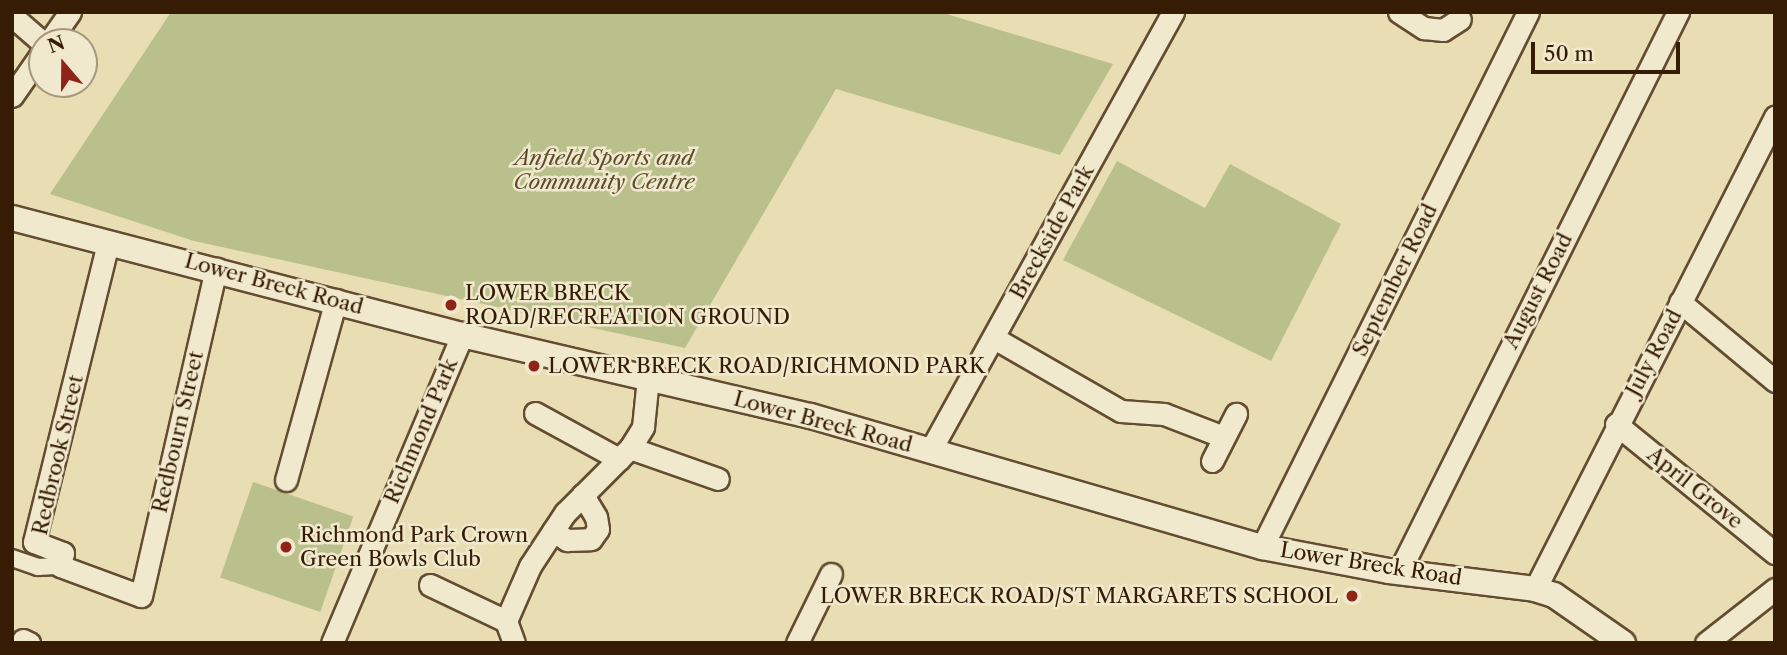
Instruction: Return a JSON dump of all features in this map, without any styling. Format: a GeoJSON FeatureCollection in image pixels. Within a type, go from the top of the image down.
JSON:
{"type":"FeatureCollection","features":[{"type":"Feature","properties":{"kind":"street"},"geometry":{"type":"LineString","coordinates":[[59,28],[70,12]]}},
{"type":"Feature","properties":{"kind":"street","name":"Breckside Park"},"geometry":{"type":"LineString","coordinates":[[930,451],[1173,12]]}},
{"type":"Feature","properties":{"kind":"street"},"geometry":{"type":"LineString","coordinates":[[1399,12],[1424,28],[1443,30],[1460,19]]}},
{"type":"Feature","properties":{"kind":"street","name":"September Road"},"geometry":{"type":"LineString","coordinates":[[1262,547],[1528,12]]}},
{"type":"Feature","properties":{"kind":"street","name":"August Road"},"geometry":{"type":"LineString","coordinates":[[1399,572],[1678,12]]}},
{"type":"Feature","properties":{"kind":"street"},"geometry":{"type":"LineString","coordinates":[[12,16],[28,30]]}},
{"type":"Feature","properties":{"kind":"street"},"geometry":{"type":"LineString","coordinates":[[12,96],[28,73]]}},
{"type":"Feature","properties":{"kind":"street","name":"July Road"},"geometry":{"type":"LineString","coordinates":[[1535,589],[1616,424],[1775,117]]}},
{"type":"Feature","properties":{"kind":"street","name":"Lower Breck Road"},"geometry":{"type":"LineString","coordinates":[[12,218],[216,268],[462,335],[648,378],[930,451],[1262,547],[1399,572],[1535,589],[1554,595],[1623,643]]}},
{"type":"Feature","properties":{"kind":"street","name":"Redbrook Street"},"geometry":{"type":"LineString","coordinates":[[108,243],[34,542],[63,554],[60,566],[141,596]]}},
{"type":"Feature","properties":{"kind":"street","name":"Redbourn Street"},"geometry":{"type":"LineString","coordinates":[[141,596],[216,268]]}},
{"type":"Feature","properties":{"kind":"street"},"geometry":{"type":"LineString","coordinates":[[286,480],[336,300]]}},
{"type":"Feature","properties":{"kind":"street"},"geometry":{"type":"LineString","coordinates":[[1680,302],[1775,381]]}},
{"type":"Feature","properties":{"kind":"street","name":"Richmond Park"},"geometry":{"type":"LineString","coordinates":[[332,643],[462,335]]}},
{"type":"Feature","properties":{"kind":"street"},"geometry":{"type":"LineString","coordinates":[[994,338],[1121,411],[1164,414],[1224,437]]}},
{"type":"Feature","properties":{"kind":"street"},"geometry":{"type":"LineString","coordinates":[[514,643],[506,621],[530,566],[553,531],[583,495],[624,454],[643,427],[648,378]]}},
{"type":"Feature","properties":{"kind":"street"},"geometry":{"type":"LineString","coordinates":[[535,413],[624,454],[718,479]]}},
{"type":"Feature","properties":{"kind":"street"},"geometry":{"type":"LineString","coordinates":[[1212,461],[1236,414]]}},
{"type":"Feature","properties":{"kind":"street","name":"April Grove"},"geometry":{"type":"LineString","coordinates":[[1616,424],[1775,553]]}},
{"type":"Feature","properties":{"kind":"street"},"geometry":{"type":"LineString","coordinates":[[553,531],[567,540],[591,539],[598,529],[596,517],[583,495]]}},
{"type":"Feature","properties":{"kind":"street"},"geometry":{"type":"LineString","coordinates":[[12,558],[38,567],[60,566]]}},
{"type":"Feature","properties":{"kind":"street"},"geometry":{"type":"LineString","coordinates":[[797,643],[831,574]]}},
{"type":"Feature","properties":{"kind":"street"},"geometry":{"type":"LineString","coordinates":[[430,586],[506,621]]}},
{"type":"Feature","properties":{"kind":"street"},"geometry":{"type":"LineString","coordinates":[[1706,643],[1775,589]]}},
{"type":"Feature","properties":{"kind":"green space","name":"Anfield Sports and Community Centre"},"geometry":{"type":"Polygon","coordinates":[[[171,12],[940,12],[1113,64],[1060,155],[836,89],[685,348],[194,241],[50,194],[171,12]]]}},
{"type":"Feature","properties":{"kind":"green space"},"geometry":{"type":"Polygon","coordinates":[[[1117,161],[1205,208],[1230,164],[1341,224],[1271,361],[1063,260],[1117,161]]]}},
{"type":"Feature","properties":{"kind":"green space","name":"Richmond Park Crown Green Bowls Club"},"geometry":{"type":"Polygon","coordinates":[[[253,482],[353,517],[320,612],[220,577],[253,482]]]}},
{"type":"Feature","properties":{"kind":"place","name":"LOWER BRECK ROAD/RECREATION GROUND"},"geometry":{"type":"Point","coordinates":[451,305]}},
{"type":"Feature","properties":{"kind":"place","name":"LOWER BRECK ROAD/RICHMOND PARK"},"geometry":{"type":"Point","coordinates":[534,366]}},
{"type":"Feature","properties":{"kind":"place","name":"Richmond Park Crown Green Bowls Club"},"geometry":{"type":"Point","coordinates":[286,547]}},
{"type":"Feature","properties":{"kind":"place","name":"LOWER BRECK ROAD/ST MARGARETS SCHOOL"},"geometry":{"type":"Point","coordinates":[1352,596]}}]}
